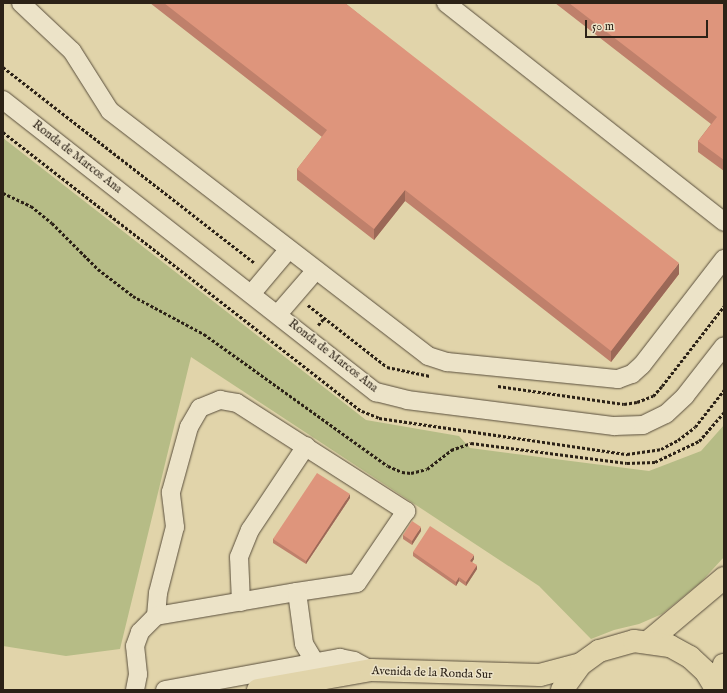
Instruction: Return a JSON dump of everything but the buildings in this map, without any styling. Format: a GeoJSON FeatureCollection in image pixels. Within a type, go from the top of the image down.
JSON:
{"type":"FeatureCollection","features":[{"type":"Feature","properties":{"kind":"main road"},"geometry":{"type":"LineString","coordinates":[[649,641],[724,578]]}},
{"type":"Feature","properties":{"kind":"main road"},"geometry":{"type":"LineString","coordinates":[[562,690],[581,664],[599,651],[620,643],[649,641],[670,646],[690,657],[706,672],[718,690]]}},
{"type":"Feature","properties":{"kind":"main road","name":"Avenida de la Ronda Sur"},"geometry":{"type":"LineString","coordinates":[[258,690],[371,670],[540,675],[581,664]]}},
{"type":"Feature","properties":{"kind":"main road"},"geometry":{"type":"LineString","coordinates":[[718,690],[724,665]]}},
{"type":"Feature","properties":{"kind":"street"},"geometry":{"type":"LineString","coordinates":[[21,3],[72,51],[110,111],[428,356],[447,362],[618,379],[632,374],[642,365],[724,259]]}},
{"type":"Feature","properties":{"kind":"street"},"geometry":{"type":"LineString","coordinates":[[446,3],[724,222]]}},
{"type":"Feature","properties":{"kind":"street","name":"Ronda de Marcos Ana"},"geometry":{"type":"LineString","coordinates":[[3,100],[376,392],[407,400],[614,426],[643,425],[666,414],[685,396],[724,346]]}},
{"type":"Feature","properties":{"kind":"street"},"geometry":{"type":"LineString","coordinates":[[252,294],[289,249]]}},
{"type":"Feature","properties":{"kind":"street"},"geometry":{"type":"LineString","coordinates":[[278,314],[316,270]]}},
{"type":"Feature","properties":{"kind":"street"},"geometry":{"type":"LineString","coordinates":[[135,690],[138,674],[135,646],[140,632],[156,616],[357,583],[406,511],[237,403],[220,400],[200,408],[189,427],[171,492],[175,527],[158,593],[156,616]]}},
{"type":"Feature","properties":{"kind":"street"},"geometry":{"type":"LineString","coordinates":[[241,602],[239,556],[250,530],[306,446]]}},
{"type":"Feature","properties":{"kind":"street"},"geometry":{"type":"LineString","coordinates":[[297,592],[304,644],[316,662]]}},
{"type":"Feature","properties":{"kind":"street"},"geometry":{"type":"LineString","coordinates":[[165,690],[340,658],[354,661],[371,670]]}},
{"type":"Feature","properties":{"kind":"path"},"geometry":{"type":"LineString","coordinates":[[3,132],[362,411],[379,418],[627,454],[661,449],[678,440],[695,427],[724,390]]}},
{"type":"Feature","properties":{"kind":"green space"},"geometry":{"type":"Polygon","coordinates":[[[3,138],[366,420],[459,436],[470,448],[649,471],[701,451],[724,425],[724,557],[701,582],[662,614],[639,624],[614,630],[591,639],[539,586],[191,357],[120,649],[66,656],[3,646],[3,138]]]}}]}
